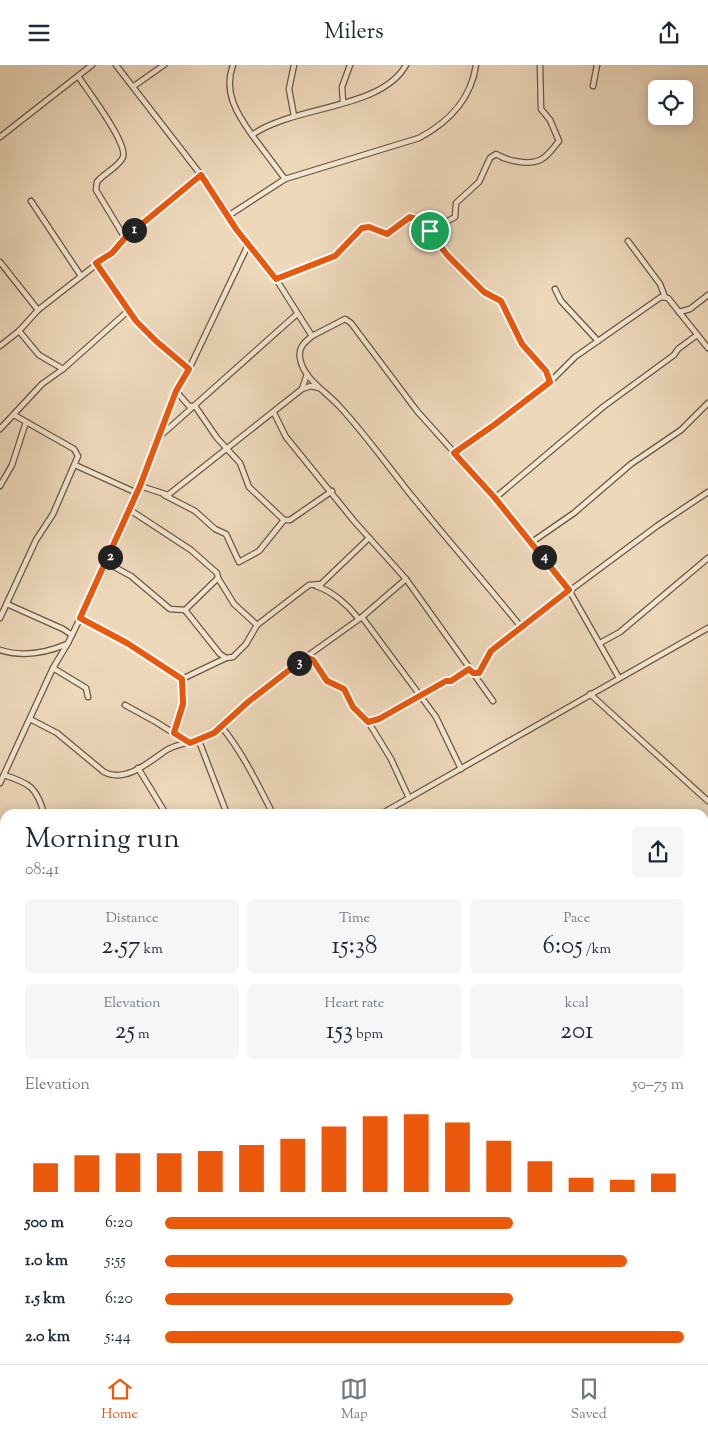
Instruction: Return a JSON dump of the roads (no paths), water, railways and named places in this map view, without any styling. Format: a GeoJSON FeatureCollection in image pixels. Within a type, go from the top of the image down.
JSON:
{"type":"FeatureCollection","features":[{"type":"Feature","properties":{"kind":"street"},"geometry":{"type":"LineString","coordinates":[[0,137],[92,65]]}},
{"type":"Feature","properties":{"kind":"street"},"geometry":{"type":"LineString","coordinates":[[116,65],[134,85],[201,175],[248,245],[276,279],[312,336]]}},
{"type":"Feature","properties":{"kind":"street"},"geometry":{"type":"LineString","coordinates":[[134,85],[164,65]]}},
{"type":"Feature","properties":{"kind":"street"},"geometry":{"type":"LineString","coordinates":[[233,65],[230,71],[231,100],[235,111],[285,179]]}},
{"type":"Feature","properties":{"kind":"street"},"geometry":{"type":"LineString","coordinates":[[294,65],[289,89],[294,116]]}},
{"type":"Feature","properties":{"kind":"street"},"geometry":{"type":"LineString","coordinates":[[343,103],[342,87],[350,65]]}},
{"type":"Feature","properties":{"kind":"street"},"geometry":{"type":"LineString","coordinates":[[252,135],[266,126],[294,116],[374,94],[395,79],[406,65]]}},
{"type":"Feature","properties":{"kind":"street"},"geometry":{"type":"LineString","coordinates":[[228,216],[285,179],[419,138],[435,129],[463,102],[471,85],[476,65]]}},
{"type":"Feature","properties":{"kind":"street"},"geometry":{"type":"LineString","coordinates":[[430,231],[455,217],[456,203],[479,182],[490,158],[496,155],[504,159],[528,162],[540,160],[558,141],[550,121],[541,109],[540,65]]}},
{"type":"Feature","properties":{"kind":"street"},"geometry":{"type":"LineString","coordinates":[[593,86],[597,65]]}},
{"type":"Feature","properties":{"kind":"street"},"geometry":{"type":"LineString","coordinates":[[78,76],[117,136],[122,151],[123,157],[98,182],[96,190],[125,238]]}},
{"type":"Feature","properties":{"kind":"street"},"geometry":{"type":"LineString","coordinates":[[0,345],[19,331],[38,310],[96,263],[112,253],[125,238],[201,175]]}},
{"type":"Feature","properties":{"kind":"street"},"geometry":{"type":"LineString","coordinates":[[31,201],[81,276]]}},
{"type":"Feature","properties":{"kind":"street"},"geometry":{"type":"LineString","coordinates":[[276,279],[335,256],[353,236],[366,227],[387,234],[413,217],[420,220],[448,256],[484,292],[501,301],[522,344],[546,371],[550,382]]}},
{"type":"Feature","properties":{"kind":"street"},"geometry":{"type":"LineString","coordinates":[[628,241],[660,284],[665,297],[708,348]]}},
{"type":"Feature","properties":{"kind":"street"},"geometry":{"type":"LineString","coordinates":[[0,783],[53,668],[68,643],[107,563],[140,486],[176,391],[189,369],[218,304],[248,245]]}},
{"type":"Feature","properties":{"kind":"street"},"geometry":{"type":"LineString","coordinates":[[0,261],[38,310]]}},
{"type":"Feature","properties":{"kind":"street"},"geometry":{"type":"LineString","coordinates":[[96,263],[128,311],[156,341],[189,369]]}},
{"type":"Feature","properties":{"kind":"street"},"geometry":{"type":"LineString","coordinates":[[555,289],[561,301],[598,341]]}},
{"type":"Feature","properties":{"kind":"street"},"geometry":{"type":"LineString","coordinates":[[679,312],[690,309],[708,295]]}},
{"type":"Feature","properties":{"kind":"street"},"geometry":{"type":"LineString","coordinates":[[454,453],[550,382],[575,357],[661,297],[665,297]]}},
{"type":"Feature","properties":{"kind":"street"},"geometry":{"type":"LineString","coordinates":[[0,429],[42,384],[63,369],[128,311]]}},
{"type":"Feature","properties":{"kind":"street"},"geometry":{"type":"LineString","coordinates":[[157,439],[297,314]]}},
{"type":"Feature","properties":{"kind":"street"},"geometry":{"type":"LineString","coordinates":[[521,627],[411,495],[372,444],[339,406],[307,374],[300,358],[300,351],[302,345],[312,336],[338,321],[345,319],[352,323],[417,411],[495,498],[569,590],[619,678]]}},
{"type":"Feature","properties":{"kind":"street"},"geometry":{"type":"LineString","coordinates":[[19,331],[39,355],[63,369]]}},
{"type":"Feature","properties":{"kind":"street"},"geometry":{"type":"LineString","coordinates":[[495,498],[603,407],[674,355],[678,349],[697,335]]}},
{"type":"Feature","properties":{"kind":"street"},"geometry":{"type":"LineString","coordinates":[[302,389],[307,374]]}},
{"type":"Feature","properties":{"kind":"street"},"geometry":{"type":"LineString","coordinates":[[163,495],[173,491],[302,389],[311,386],[320,388]]}},
{"type":"Feature","properties":{"kind":"street"},"geometry":{"type":"LineString","coordinates":[[176,391],[189,405],[195,406],[226,448],[240,463],[249,487],[284,520],[290,520],[332,491]]}},
{"type":"Feature","properties":{"kind":"street"},"geometry":{"type":"LineString","coordinates":[[532,542],[574,513],[630,463],[681,430],[708,403]]}},
{"type":"Feature","properties":{"kind":"street"},"geometry":{"type":"LineString","coordinates":[[274,413],[279,427],[286,437],[332,491],[368,538],[406,579],[493,701]]}},
{"type":"Feature","properties":{"kind":"street"},"geometry":{"type":"LineString","coordinates":[[0,618],[36,540],[53,513],[78,456],[74,449],[14,415]]}},
{"type":"Feature","properties":{"kind":"street"},"geometry":{"type":"LineString","coordinates":[[0,486],[12,465],[26,422]]}},
{"type":"Feature","properties":{"kind":"street"},"geometry":{"type":"LineString","coordinates":[[75,465],[137,493]]}},
{"type":"Feature","properties":{"kind":"street"},"geometry":{"type":"LineString","coordinates":[[140,486],[195,511],[215,529],[226,534],[239,562],[259,551],[284,520]]}},
{"type":"Feature","properties":{"kind":"street"},"geometry":{"type":"LineString","coordinates":[[368,722],[388,715],[446,681],[451,681],[471,671],[479,673],[491,651],[521,627],[657,526],[708,492]]}},
{"type":"Feature","properties":{"kind":"street"},"geometry":{"type":"LineString","coordinates":[[130,510],[191,550],[217,573],[218,578],[234,603],[257,625]]}},
{"type":"Feature","properties":{"kind":"street"},"geometry":{"type":"LineString","coordinates":[[182,679],[226,658],[233,657],[240,651],[257,625],[302,589],[309,585],[321,584],[368,538]]}},
{"type":"Feature","properties":{"kind":"street"},"geometry":{"type":"LineString","coordinates":[[600,643],[620,632],[708,558]]}},
{"type":"Feature","properties":{"kind":"street"},"geometry":{"type":"LineString","coordinates":[[107,563],[131,576],[170,609],[185,610],[220,654],[226,658]]}},
{"type":"Feature","properties":{"kind":"street"},"geometry":{"type":"LineString","coordinates":[[185,610],[218,578]]}},
{"type":"Feature","properties":{"kind":"street"},"geometry":{"type":"LineString","coordinates":[[30,719],[57,733],[112,776],[122,776],[152,762],[167,750],[199,741],[214,733],[248,702],[360,617],[406,579]]}},
{"type":"Feature","properties":{"kind":"street"},"geometry":{"type":"LineString","coordinates":[[316,585],[325,589],[360,617],[420,695],[444,732],[461,769]]}},
{"type":"Feature","properties":{"kind":"street"},"geometry":{"type":"LineString","coordinates":[[7,604],[63,629],[72,635]]}},
{"type":"Feature","properties":{"kind":"street"},"geometry":{"type":"LineString","coordinates":[[80,618],[127,643],[182,679]]}},
{"type":"Feature","properties":{"kind":"street"},"geometry":{"type":"LineString","coordinates":[[390,809],[708,627]]}},
{"type":"Feature","properties":{"kind":"street"},"geometry":{"type":"LineString","coordinates":[[0,651],[14,654],[48,651],[68,643]]}},
{"type":"Feature","properties":{"kind":"street"},"geometry":{"type":"LineString","coordinates":[[306,657],[313,660],[327,681],[344,689],[353,707],[368,722],[391,759],[409,798]]}},
{"type":"Feature","properties":{"kind":"street"},"geometry":{"type":"LineString","coordinates":[[53,668],[86,688],[88,697]]}},
{"type":"Feature","properties":{"kind":"street"},"geometry":{"type":"LineString","coordinates":[[174,733],[183,704],[182,679]]}},
{"type":"Feature","properties":{"kind":"street"},"geometry":{"type":"LineString","coordinates":[[590,694],[708,801]]}},
{"type":"Feature","properties":{"kind":"street"},"geometry":{"type":"LineString","coordinates":[[125,705],[190,743]]}},
{"type":"Feature","properties":{"kind":"street"},"geometry":{"type":"LineString","coordinates":[[221,726],[233,739],[248,763],[271,809]]}},
{"type":"Feature","properties":{"kind":"street"},"geometry":{"type":"LineString","coordinates":[[199,741],[225,809]]}},
{"type":"Feature","properties":{"kind":"street"},"geometry":{"type":"LineString","coordinates":[[138,768],[162,809]]}},
{"type":"Feature","properties":{"kind":"street"},"geometry":{"type":"LineString","coordinates":[[4,775],[30,784],[38,795],[42,809]]}}]}
